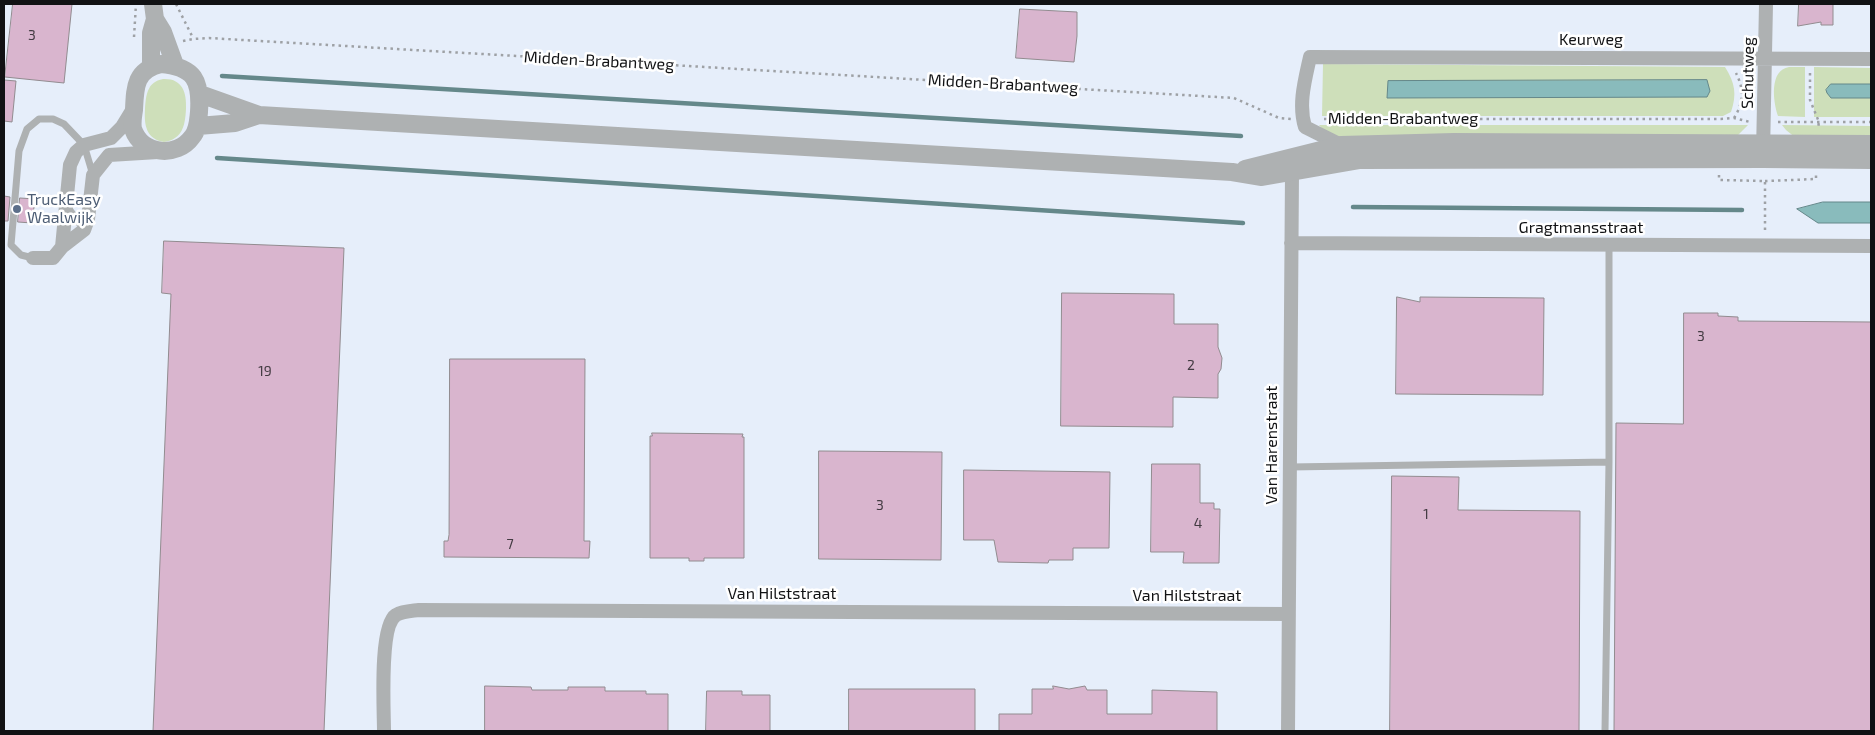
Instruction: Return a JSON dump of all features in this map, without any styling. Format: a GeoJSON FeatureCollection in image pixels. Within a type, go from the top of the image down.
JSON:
{"type":"FeatureCollection","features":[{"type":"Feature","properties":{"kind":"street","name":"Schutweg"},"geometry":{"type":"LineString","coordinates":[[1763,151],[1766,4]]}},
{"type":"Feature","properties":{"kind":"street"},"geometry":{"type":"LineString","coordinates":[[151,67],[151,33],[154,11]]}},
{"type":"Feature","properties":{"kind":"street"},"geometry":{"type":"LineString","coordinates":[[33,258],[52,258],[62,247],[84,230],[88,219],[93,175],[109,155],[158,152],[180,147],[192,138],[198,126],[200,94],[196,81],[186,71],[175,65],[151,46]]}},
{"type":"Feature","properties":{"kind":"street","name":"Keurweg"},"geometry":{"type":"LineString","coordinates":[[1303,119],[1303,89],[1310,57],[1871,59]]}},
{"type":"Feature","properties":{"kind":"street"},"geometry":{"type":"LineString","coordinates":[[158,152],[143,144],[133,129],[135,85],[142,73],[151,67],[162,64],[175,65]]}},
{"type":"Feature","properties":{"kind":"street","name":"Midden-Brabantweg"},"geometry":{"type":"LineString","coordinates":[[200,94],[258,115],[1232,172],[1360,160],[1763,151],[1871,144]]}},
{"type":"Feature","properties":{"kind":"street"},"geometry":{"type":"LineString","coordinates":[[62,247],[70,166],[76,152],[84,145],[111,138],[122,127],[134,108]]}},
{"type":"Feature","properties":{"kind":"street","name":"Midden-Brabantweg"},"geometry":{"type":"LineString","coordinates":[[198,126],[236,123],[258,115]]}},
{"type":"Feature","properties":{"kind":"street"},"geometry":{"type":"LineString","coordinates":[[1303,119],[1305,127],[1341,145]]}},
{"type":"Feature","properties":{"kind":"street","name":"Midden-Brabantweg"},"geometry":{"type":"LineString","coordinates":[[1291,166],[1341,145],[1454,142],[1717,151]]}},
{"type":"Feature","properties":{"kind":"street","name":"Midden-Brabantweg"},"geometry":{"type":"LineString","coordinates":[[1763,151],[1871,160]]}},
{"type":"Feature","properties":{"kind":"street","name":"Van Harenstraat"},"geometry":{"type":"LineString","coordinates":[[1288,731],[1291,166]]}},
{"type":"Feature","properties":{"kind":"street","name":"Gragtmansstraat"},"geometry":{"type":"LineString","coordinates":[[1291,243],[1871,246]]}},
{"type":"Feature","properties":{"kind":"street","name":"Van Hilststraat"},"geometry":{"type":"LineString","coordinates":[[384,731],[385,642],[389,624],[396,615],[406,611],[1288,614]]}},
{"type":"Feature","properties":{"kind":"lane"},"geometry":{"type":"LineString","coordinates":[[33,258],[21,255],[11,245],[19,151],[27,129],[39,119],[53,119],[64,124],[84,145],[93,175]]}},
{"type":"Feature","properties":{"kind":"lane"},"geometry":{"type":"LineString","coordinates":[[66,206],[84,230]]}},
{"type":"Feature","properties":{"kind":"lane"},"geometry":{"type":"LineString","coordinates":[[1605,731],[1609,462],[1609,246]]}},
{"type":"Feature","properties":{"kind":"lane"},"geometry":{"type":"LineString","coordinates":[[1289,468],[1609,462]]}},
{"type":"Feature","properties":{"kind":"path"},"geometry":{"type":"LineString","coordinates":[[136,4],[133,31],[151,46]]}},
{"type":"Feature","properties":{"kind":"path"},"geometry":{"type":"LineString","coordinates":[[176,4],[193,38]]}},
{"type":"Feature","properties":{"kind":"path","name":"Midden-Brabantweg"},"geometry":{"type":"LineString","coordinates":[[151,46],[193,38],[209,38],[1234,98],[1279,118],[1721,120],[1734,118],[1745,122],[1871,122]]}},
{"type":"Feature","properties":{"kind":"path"},"geometry":{"type":"LineString","coordinates":[[1729,58],[1743,92],[1740,109],[1734,118]]}},
{"type":"Feature","properties":{"kind":"path"},"geometry":{"type":"LineString","coordinates":[[1810,59],[1810,100],[1819,122]]}},
{"type":"Feature","properties":{"kind":"path"},"geometry":{"type":"LineString","coordinates":[[1721,120],[1717,151],[1719,180],[1765,181],[1764,246]]}},
{"type":"Feature","properties":{"kind":"shaded area"},"geometry":{"type":"Polygon","coordinates":[[[4,4],[1871,4],[1871,731],[4,731],[4,4]]]}},
{"type":"Feature","properties":{"kind":"green space"},"geometry":{"type":"Polygon","coordinates":[[[1323,64],[1725,67],[1733,84],[1734,100],[1731,112],[1723,116],[1322,116],[1323,64]]]}},
{"type":"Feature","properties":{"kind":"green space"},"geometry":{"type":"Polygon","coordinates":[[[1805,67],[1805,117],[1778,116],[1774,95],[1775,80],[1783,69],[1805,67]]]}},
{"type":"Feature","properties":{"kind":"green space"},"geometry":{"type":"Polygon","coordinates":[[[1814,67],[1871,68],[1871,84],[1831,84],[1831,98],[1871,98],[1871,117],[1814,117],[1814,67]]]}},
{"type":"Feature","properties":{"kind":"green space"},"geometry":{"type":"Polygon","coordinates":[[[163,79],[169,79],[179,84],[186,97],[184,126],[175,138],[164,142],[153,138],[147,130],[145,115],[148,90],[154,83],[163,79]]]}},
{"type":"Feature","properties":{"kind":"green space"},"geometry":{"type":"Polygon","coordinates":[[[1319,125],[1748,125],[1738,135],[1329,137],[1319,125]]]}},
{"type":"Feature","properties":{"kind":"green space"},"geometry":{"type":"Polygon","coordinates":[[[1782,125],[1871,126],[1871,140],[1796,138],[1782,125]]]}},
{"type":"Feature","properties":{"kind":"water"},"geometry":{"type":"Polygon","coordinates":[[[1707,80],[1710,91],[1707,97],[1387,98],[1388,81],[1707,80]]]}},
{"type":"Feature","properties":{"kind":"water"},"geometry":{"type":"Polygon","coordinates":[[[1831,84],[1871,84],[1871,98],[1831,98],[1826,90],[1831,84]]]}},
{"type":"Feature","properties":{"kind":"water"},"geometry":{"type":"Polygon","coordinates":[[[1823,202],[1871,202],[1871,223],[1818,223],[1797,209],[1823,202]]]}},
{"type":"Feature","properties":{"kind":"building"},"geometry":{"type":"Polygon","coordinates":[[[13,4],[72,4],[64,83],[5,77],[13,4]]]}},
{"type":"Feature","properties":{"kind":"building"},"geometry":{"type":"Polygon","coordinates":[[[1799,4],[1833,4],[1833,25],[1821,25],[1821,22],[1798,26],[1799,4]]]}},
{"type":"Feature","properties":{"kind":"building"},"geometry":{"type":"Polygon","coordinates":[[[1020,9],[1077,12],[1074,62],[1016,58],[1020,9]]]}},
{"type":"Feature","properties":{"kind":"building"},"geometry":{"type":"Polygon","coordinates":[[[4,80],[16,81],[12,122],[4,121],[4,80]]]}},
{"type":"Feature","properties":{"kind":"building"},"geometry":{"type":"Polygon","coordinates":[[[4,196],[10,197],[8,221],[4,221],[4,196]]]}},
{"type":"Feature","properties":{"kind":"building"},"geometry":{"type":"Polygon","coordinates":[[[20,198],[35,199],[32,223],[18,222],[20,198]]]}},
{"type":"Feature","properties":{"kind":"building"},"geometry":{"type":"Polygon","coordinates":[[[164,241],[344,248],[324,731],[153,731],[171,294],[162,293],[164,241]]]}},
{"type":"Feature","properties":{"kind":"building"},"geometry":{"type":"Polygon","coordinates":[[[1062,293],[1174,294],[1174,324],[1218,324],[1218,347],[1222,358],[1221,369],[1218,374],[1218,398],[1173,397],[1173,427],[1061,426],[1062,293]]]}},
{"type":"Feature","properties":{"kind":"building"},"geometry":{"type":"Polygon","coordinates":[[[1397,297],[1420,302],[1420,297],[1544,298],[1543,395],[1396,394],[1397,297]]]}},
{"type":"Feature","properties":{"kind":"building"},"geometry":{"type":"Polygon","coordinates":[[[1684,313],[1718,313],[1718,316],[1738,317],[1738,321],[1871,322],[1871,731],[1614,731],[1616,423],[1683,424],[1684,313]]]}},
{"type":"Feature","properties":{"kind":"building"},"geometry":{"type":"Polygon","coordinates":[[[450,359],[585,359],[584,541],[590,541],[589,558],[444,557],[444,541],[448,541],[449,535],[450,359]]]}},
{"type":"Feature","properties":{"kind":"building"},"geometry":{"type":"Polygon","coordinates":[[[652,433],[743,434],[744,558],[704,558],[704,561],[689,561],[689,558],[650,558],[650,436],[652,436],[652,433]]]}},
{"type":"Feature","properties":{"kind":"building"},"geometry":{"type":"Polygon","coordinates":[[[819,451],[942,452],[941,560],[819,559],[819,451]]]}},
{"type":"Feature","properties":{"kind":"building"},"geometry":{"type":"Polygon","coordinates":[[[1152,464],[1200,464],[1200,503],[1214,503],[1214,509],[1220,509],[1219,563],[1183,563],[1184,552],[1151,552],[1152,464]]]}},
{"type":"Feature","properties":{"kind":"building"},"geometry":{"type":"Polygon","coordinates":[[[964,470],[1110,472],[1109,548],[1073,548],[1073,560],[1049,560],[1048,563],[998,562],[994,540],[964,540],[964,470]]]}},
{"type":"Feature","properties":{"kind":"building"},"geometry":{"type":"Polygon","coordinates":[[[1392,476],[1459,477],[1458,510],[1580,511],[1579,731],[1390,731],[1392,476]]]}},
{"type":"Feature","properties":{"kind":"building"},"geometry":{"type":"Polygon","coordinates":[[[485,686],[531,687],[532,690],[568,690],[568,687],[605,687],[605,691],[646,691],[646,694],[668,694],[668,731],[485,731],[485,686]]]}},
{"type":"Feature","properties":{"kind":"building"},"geometry":{"type":"Polygon","coordinates":[[[1053,686],[1069,689],[1085,686],[1087,690],[1107,690],[1107,714],[1152,714],[1152,690],[1217,692],[1217,731],[999,731],[999,714],[1032,714],[1032,689],[1053,689],[1053,686]]]}},
{"type":"Feature","properties":{"kind":"building"},"geometry":{"type":"Polygon","coordinates":[[[849,689],[975,689],[975,731],[849,731],[849,689]]]}},
{"type":"Feature","properties":{"kind":"building"},"geometry":{"type":"Polygon","coordinates":[[[707,691],[742,691],[742,695],[770,695],[770,731],[706,731],[707,691]]]}},
{"type":"Feature","properties":{"kind":"waterway"},"geometry":{"type":"LineString","coordinates":[[222,76],[1241,136]]}},
{"type":"Feature","properties":{"kind":"waterway"},"geometry":{"type":"LineString","coordinates":[[217,158],[1243,223]]}},
{"type":"Feature","properties":{"kind":"waterway"},"geometry":{"type":"LineString","coordinates":[[1353,207],[1742,210]]}},
{"type":"Feature","properties":{"kind":"place","name":"TruckEasy Waalwijk"},"geometry":{"type":"Point","coordinates":[17,209]}}]}
